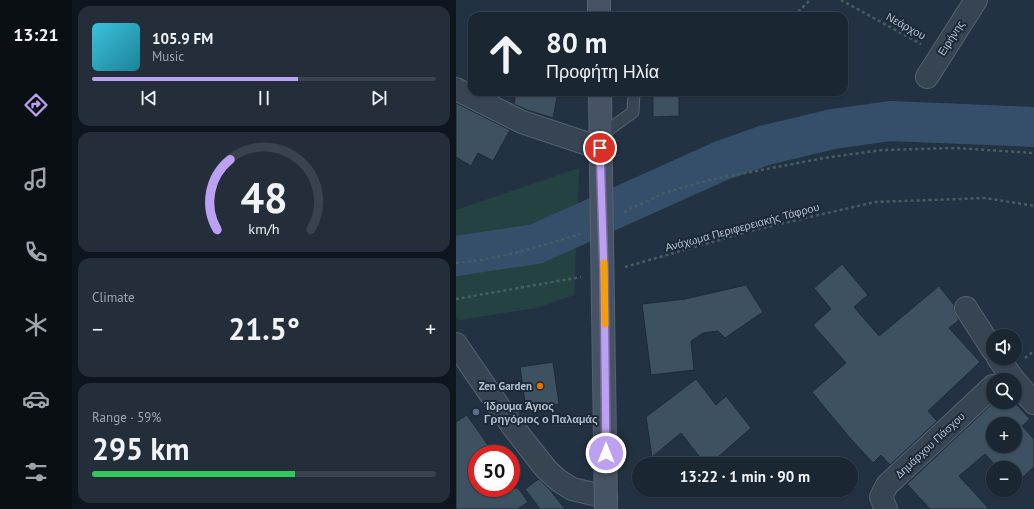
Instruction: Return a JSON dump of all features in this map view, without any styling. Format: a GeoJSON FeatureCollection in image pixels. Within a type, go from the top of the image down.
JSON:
{"type":"FeatureCollection","features":[{"type":"Feature","properties":{"kind":"main road"},"geometry":{"type":"LineString","coordinates":[[599,0],[599,12]]}},
{"type":"Feature","properties":{"kind":"main road"},"geometry":{"type":"LineString","coordinates":[[600,96],[604,273],[606,503]]}},
{"type":"Feature","properties":{"kind":"street","name":"Ειρήνης"},"geometry":{"type":"LineString","coordinates":[[927,77],[976,0]]}},
{"type":"Feature","properties":{"kind":"street"},"geometry":{"type":"LineString","coordinates":[[456,89],[468,95]]}},
{"type":"Feature","properties":{"kind":"street"},"geometry":{"type":"LineString","coordinates":[[470,96],[522,122],[600,142]]}},
{"type":"Feature","properties":{"kind":"street"},"geometry":{"type":"LineString","coordinates":[[966,308],[986,339]]}},
{"type":"Feature","properties":{"kind":"street"},"geometry":{"type":"LineString","coordinates":[[456,344],[513,427],[546,469],[558,480],[572,489],[606,503]]}},
{"type":"Feature","properties":{"kind":"street"},"geometry":{"type":"LineString","coordinates":[[1022,392],[1034,403]]}},
{"type":"Feature","properties":{"kind":"street","name":"Δημάρχου Πάσχου"},"geometry":{"type":"LineString","coordinates":[[886,509],[881,496],[887,485],[986,394]]}},
{"type":"Feature","properties":{"kind":"lane"},"geometry":{"type":"LineString","coordinates":[[600,142],[633,112],[634,96]]}},
{"type":"Feature","properties":{"kind":"path"},"geometry":{"type":"LineString","coordinates":[[798,12],[810,0]]}},
{"type":"Feature","properties":{"kind":"path","name":"Νεάρχου"},"geometry":{"type":"LineString","coordinates":[[841,0],[941,54]]}},
{"type":"Feature","properties":{"kind":"path"},"geometry":{"type":"LineString","coordinates":[[617,216],[664,193],[709,180],[824,158],[889,150],[956,148],[1034,153]]}},
{"type":"Feature","properties":{"kind":"path","name":"Ανάχωμα Περιφερειακής Τάφρου"},"geometry":{"type":"LineString","coordinates":[[456,299],[530,284],[604,273],[754,230],[875,202],[986,198],[1034,206]]}},
{"type":"Feature","properties":{"kind":"path"},"geometry":{"type":"LineString","coordinates":[[456,263],[479,261],[521,251],[584,232]]}},
{"type":"Feature","properties":{"kind":"green space"},"geometry":{"type":"Polygon","coordinates":[[[579,168],[574,295],[536,308],[459,320],[456,317],[456,210],[579,168]]]}},
{"type":"Feature","properties":{"kind":"building"},"geometry":{"type":"Polygon","coordinates":[[[515,96],[557,96],[553,118],[527,110],[514,104],[515,96]]]}},
{"type":"Feature","properties":{"kind":"building"},"geometry":{"type":"Polygon","coordinates":[[[653,96],[679,96],[679,116],[653,117],[653,96]]]}},
{"type":"Feature","properties":{"kind":"building"},"geometry":{"type":"Polygon","coordinates":[[[456,103],[510,130],[493,161],[478,153],[471,166],[456,157],[456,103]]]}},
{"type":"Feature","properties":{"kind":"building"},"geometry":{"type":"Polygon","coordinates":[[[842,264],[868,295],[854,307],[879,336],[939,286],[954,305],[954,309],[959,320],[949,328],[980,362],[928,411],[937,421],[890,465],[881,455],[873,463],[812,392],[846,363],[813,325],[831,309],[814,288],[842,264]]]}},
{"type":"Feature","properties":{"kind":"building"},"geometry":{"type":"Polygon","coordinates":[[[746,285],[763,312],[725,338],[718,331],[703,333],[691,341],[694,370],[651,375],[642,304],[685,299],[746,285]]]}},
{"type":"Feature","properties":{"kind":"building","name":"Zen Garden"},"geometry":{"type":"Polygon","coordinates":[[[553,362],[559,404],[526,409],[520,367],[553,362]]]}},
{"type":"Feature","properties":{"kind":"building"},"geometry":{"type":"Polygon","coordinates":[[[696,379],[716,405],[726,396],[751,428],[718,457],[700,457],[681,433],[652,457],[646,417],[696,379]]]}},
{"type":"Feature","properties":{"kind":"building"},"geometry":{"type":"Polygon","coordinates":[[[987,409],[1021,409],[1030,419],[1022,426],[1034,439],[1034,467],[1022,478],[1022,461],[992,461],[985,454],[959,476],[989,509],[930,509],[907,484],[987,409]]]}},
{"type":"Feature","properties":{"kind":"building"},"geometry":{"type":"Polygon","coordinates":[[[467,415],[488,445],[468,445],[468,497],[520,497],[520,491],[528,502],[518,509],[456,509],[456,422],[467,415]]]}},
{"type":"Feature","properties":{"kind":"building"},"geometry":{"type":"Polygon","coordinates":[[[539,479],[565,509],[540,509],[525,489],[539,479]]]}},
{"type":"Feature","properties":{"kind":"waterway"},"geometry":{"type":"LineString","coordinates":[[456,256],[536,244],[723,160],[766,145],[833,129],[891,121],[1034,127]]}},
{"type":"Feature","properties":{"kind":"slow traffic"},"geometry":{"type":"LineString","coordinates":[[604,263],[605,324]]}},
{"type":"Feature","properties":{"kind":"place","name":"Zen Garden"},"geometry":{"type":"Point","coordinates":[540,386]}},
{"type":"Feature","properties":{"kind":"place","name":"Ίδρυμα Άγιος Γρηγόριος ο Παλαμάς"},"geometry":{"type":"Point","coordinates":[476,412]}},
{"type":"Feature","properties":{"kind":"route"},"geometry":{"type":"LineString","coordinates":[[600,148],[604,273],[606,453]]}}]}
